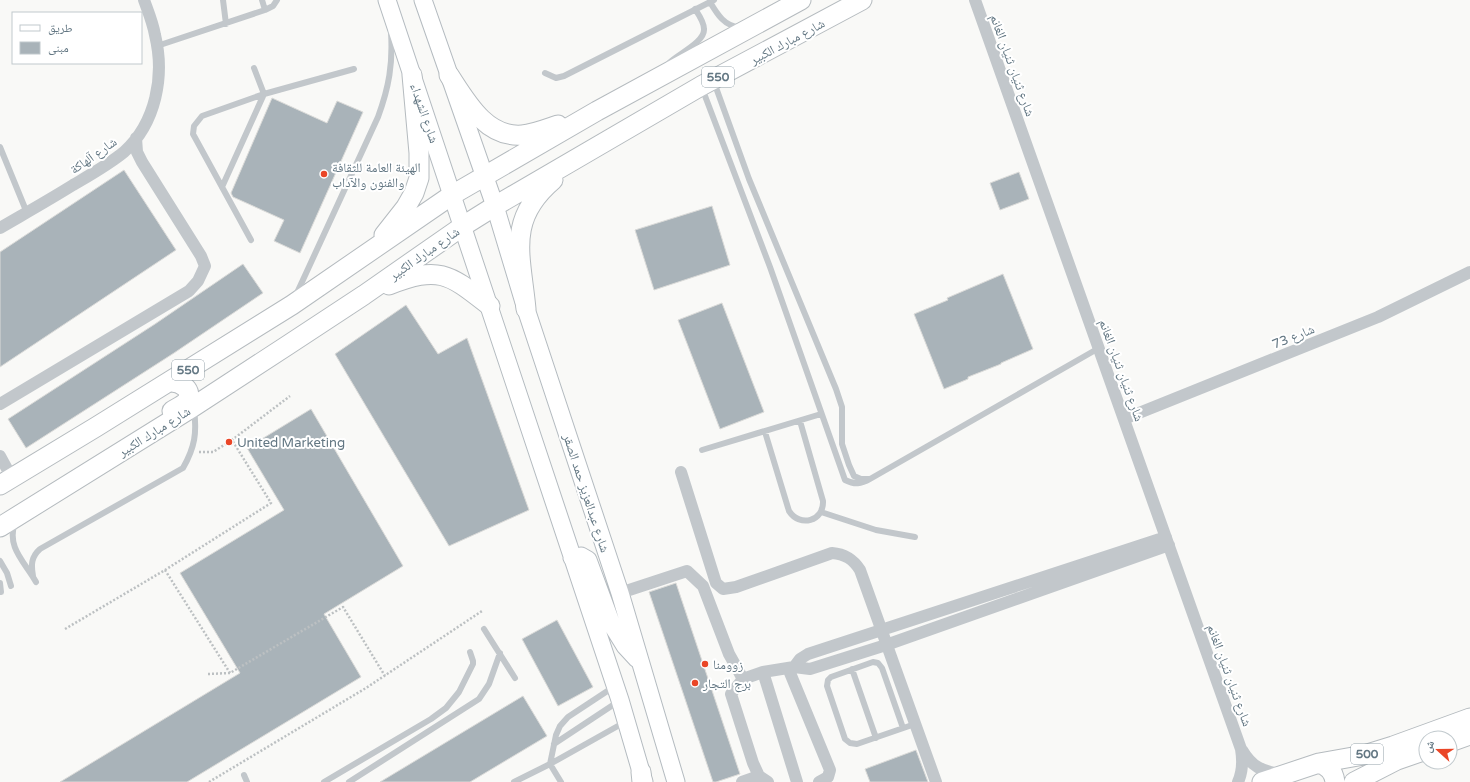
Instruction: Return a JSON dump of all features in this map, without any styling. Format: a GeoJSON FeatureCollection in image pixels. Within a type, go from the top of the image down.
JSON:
{"type":"FeatureCollection","features":[{"type":"Feature","properties":{"kind":"main road"},"geometry":{"type":"LineString","coordinates":[[423,0],[495,206]]}},
{"type":"Feature","properties":{"kind":"main road","name":"550"},"geometry":{"type":"LineString","coordinates":[[6,482],[292,305],[452,196],[597,111],[801,0]]}},
{"type":"Feature","properties":{"kind":"main road","name":"شارع مبارك الكبير"},"geometry":{"type":"LineString","coordinates":[[0,527],[193,407],[364,295],[463,226],[495,206],[707,83],[862,0]]}},
{"type":"Feature","properties":{"kind":"main road","name":"شارع الشهداء"},"geometry":{"type":"LineString","coordinates":[[388,4],[463,226]]}},
{"type":"Feature","properties":{"kind":"main road"},"geometry":{"type":"LineString","coordinates":[[373,251],[406,207],[417,185],[419,154],[412,75]]}},
{"type":"Feature","properties":{"kind":"main road"},"geometry":{"type":"LineString","coordinates":[[449,75],[463,96],[486,123],[494,130],[507,135],[521,136],[530,134],[597,111]]}},
{"type":"Feature","properties":{"kind":"main road"},"geometry":{"type":"LineString","coordinates":[[526,309],[520,247],[522,221],[527,210],[538,195],[577,159]]}},
{"type":"Feature","properties":{"kind":"main road","name":"شارع عبدالعزيز حمد الصقر"},"geometry":{"type":"LineString","coordinates":[[495,206],[526,309],[620,593],[676,782]]}},
{"type":"Feature","properties":{"kind":"main road"},"geometry":{"type":"LineString","coordinates":[[463,226],[618,693],[642,778]]}},
{"type":"Feature","properties":{"kind":"main road"},"geometry":{"type":"LineString","coordinates":[[364,295],[410,277],[423,274],[438,275],[446,276],[461,284],[490,306]]}},
{"type":"Feature","properties":{"kind":"main road"},"geometry":{"type":"LineString","coordinates":[[107,460],[126,440],[186,402],[188,393],[185,387],[179,383],[169,382]]}},
{"type":"Feature","properties":{"kind":"main road"},"geometry":{"type":"LineString","coordinates":[[572,558],[581,556],[588,560],[612,625],[625,646],[642,664]]}},
{"type":"Feature","properties":{"kind":"main road","name":"500"},"geometry":{"type":"LineString","coordinates":[[1262,782],[1319,763],[1364,755],[1470,718]]}},
{"type":"Feature","properties":{"kind":"main road"},"geometry":{"type":"LineString","coordinates":[[1458,739],[1470,735]]}},
{"type":"Feature","properties":{"kind":"main road","name":"500"},"geometry":{"type":"LineString","coordinates":[[1354,782],[1397,760],[1418,753]]}},
{"type":"Feature","properties":{"kind":"main road"},"geometry":{"type":"LineString","coordinates":[[1319,763],[1329,768],[1333,773],[1334,782]]}},
{"type":"Feature","properties":{"kind":"street","name":"شارع آلهاكة"},"geometry":{"type":"LineString","coordinates":[[0,228],[103,167],[125,150],[136,138],[147,121],[155,101],[159,80],[157,46],[153,27],[144,0]]}},
{"type":"Feature","properties":{"kind":"street","name":"شارع ثنيان ثنيان الغانم"},"geometry":{"type":"LineString","coordinates":[[975,0],[1242,749]]}},
{"type":"Feature","properties":{"kind":"street"},"geometry":{"type":"LineString","coordinates":[[0,404],[189,291],[198,281],[205,266],[201,256],[142,162],[137,152],[136,138]]}},
{"type":"Feature","properties":{"kind":"street","name":"شارع 73"},"geometry":{"type":"LineString","coordinates":[[1124,419],[1378,317],[1470,272]]}},
{"type":"Feature","properties":{"kind":"street"},"geometry":{"type":"LineString","coordinates":[[0,456],[6,482]]}},
{"type":"Feature","properties":{"kind":"street"},"geometry":{"type":"LineString","coordinates":[[680,472],[716,583],[723,589],[736,587],[832,553],[849,557],[855,563],[860,570],[936,782]]}},
{"type":"Feature","properties":{"kind":"street"},"geometry":{"type":"LineString","coordinates":[[791,668],[800,659],[808,654],[1167,541]]}},
{"type":"Feature","properties":{"kind":"street"},"geometry":{"type":"LineString","coordinates":[[742,782],[763,779],[753,763],[731,694],[743,679],[764,672],[791,668],[810,669],[886,645],[1167,541]]}},
{"type":"Feature","properties":{"kind":"street"},"geometry":{"type":"LineString","coordinates":[[620,593],[687,571],[703,586],[729,654],[743,679]]}},
{"type":"Feature","properties":{"kind":"street"},"geometry":{"type":"LineString","coordinates":[[791,668],[830,770],[828,777],[819,782]]}},
{"type":"Feature","properties":{"kind":"street"},"geometry":{"type":"LineString","coordinates":[[764,672],[797,782]]}},
{"type":"Feature","properties":{"kind":"street"},"geometry":{"type":"LineString","coordinates":[[1242,749],[1248,760],[1257,768],[1268,772],[1283,774]]}},
{"type":"Feature","properties":{"kind":"street"},"geometry":{"type":"LineString","coordinates":[[1238,782],[1242,773],[1242,749]]}},
{"type":"Feature","properties":{"kind":"lane"},"geometry":{"type":"LineString","coordinates":[[224,0],[226,24]]}},
{"type":"Feature","properties":{"kind":"lane"},"geometry":{"type":"LineString","coordinates":[[262,0],[265,10]]}},
{"type":"Feature","properties":{"kind":"lane"},"geometry":{"type":"LineString","coordinates":[[157,46],[265,10],[273,6],[277,0]]}},
{"type":"Feature","properties":{"kind":"lane"},"geometry":{"type":"LineString","coordinates":[[544,73],[556,78],[564,76],[712,1],[718,15],[728,24],[737,27],[756,24]]}},
{"type":"Feature","properties":{"kind":"lane"},"geometry":{"type":"LineString","coordinates":[[292,305],[385,99],[390,76],[392,51],[388,4]]}},
{"type":"Feature","properties":{"kind":"lane"},"geometry":{"type":"LineString","coordinates":[[666,73],[667,66],[670,62],[699,40],[703,35],[703,23],[695,9]]}},
{"type":"Feature","properties":{"kind":"lane"},"geometry":{"type":"LineString","coordinates":[[222,187],[264,94],[254,68]]}},
{"type":"Feature","properties":{"kind":"lane"},"geometry":{"type":"LineString","coordinates":[[251,240],[193,134],[194,126],[202,116],[264,94],[354,69]]}},
{"type":"Feature","properties":{"kind":"lane"},"geometry":{"type":"LineString","coordinates":[[707,83],[845,480],[860,484],[870,479],[1099,348]]}},
{"type":"Feature","properties":{"kind":"lane"},"geometry":{"type":"LineString","coordinates":[[707,83],[836,390],[842,407],[842,444],[849,465],[854,476],[861,479],[870,479]]}},
{"type":"Feature","properties":{"kind":"lane"},"geometry":{"type":"LineString","coordinates":[[0,146],[27,212]]}},
{"type":"Feature","properties":{"kind":"lane"},"geometry":{"type":"LineString","coordinates":[[18,516],[13,528],[12,542],[17,553],[34,579],[32,561],[35,554],[40,549],[183,468],[191,451],[196,427],[193,407]]}},
{"type":"Feature","properties":{"kind":"lane"},"geometry":{"type":"LineString","coordinates":[[702,450],[821,414]]}},
{"type":"Feature","properties":{"kind":"lane"},"geometry":{"type":"LineString","coordinates":[[765,432],[791,514],[796,519],[806,521],[813,519],[821,512],[823,501],[800,421]]}},
{"type":"Feature","properties":{"kind":"lane"},"geometry":{"type":"LineString","coordinates":[[821,512],[870,528],[915,537]]}},
{"type":"Feature","properties":{"kind":"lane"},"geometry":{"type":"LineString","coordinates":[[0,561],[7,573],[11,586]]}},
{"type":"Feature","properties":{"kind":"lane"},"geometry":{"type":"LineString","coordinates":[[0,583],[1,592]]}},
{"type":"Feature","properties":{"kind":"lane"},"geometry":{"type":"LineString","coordinates":[[484,628],[515,678]]}},
{"type":"Feature","properties":{"kind":"lane"},"geometry":{"type":"LineString","coordinates":[[324,782],[431,719],[446,708],[459,692],[469,674],[473,661],[470,652]]}},
{"type":"Feature","properties":{"kind":"lane"},"geometry":{"type":"LineString","coordinates":[[349,782],[479,699],[489,684],[500,653]]}},
{"type":"Feature","properties":{"kind":"lane"},"geometry":{"type":"LineString","coordinates":[[903,728],[880,666],[873,662],[831,677],[828,680],[827,686],[845,739],[850,742],[857,744],[915,724]]}},
{"type":"Feature","properties":{"kind":"lane"},"geometry":{"type":"LineString","coordinates":[[852,669],[876,738]]}},
{"type":"Feature","properties":{"kind":"lane"},"geometry":{"type":"LineString","coordinates":[[561,782],[550,764],[557,730],[568,717],[618,693]]}},
{"type":"Feature","properties":{"kind":"lane"},"geometry":{"type":"LineString","coordinates":[[554,744],[618,693]]}},
{"type":"Feature","properties":{"kind":"lane"},"geometry":{"type":"LineString","coordinates":[[514,782],[550,764],[626,721]]}},
{"type":"Feature","properties":{"kind":"lane"},"geometry":{"type":"LineString","coordinates":[[244,775],[247,782]]}},
{"type":"Feature","properties":{"kind":"path"},"geometry":{"type":"LineString","coordinates":[[191,451],[213,452],[232,440],[290,396]]}},
{"type":"Feature","properties":{"kind":"path"},"geometry":{"type":"LineString","coordinates":[[65,629],[165,570],[271,502],[232,440]]}},
{"type":"Feature","properties":{"kind":"path"},"geometry":{"type":"LineString","coordinates":[[165,570],[230,673]]}},
{"type":"Feature","properties":{"kind":"path"},"geometry":{"type":"LineString","coordinates":[[208,674],[230,673],[343,607],[385,676]]}},
{"type":"Feature","properties":{"kind":"path"},"geometry":{"type":"LineString","coordinates":[[209,782],[366,688],[482,611]]}},
{"type":"Feature","properties":{"kind":"building"},"geometry":{"type":"Polygon","coordinates":[[[272,98],[327,123],[337,101],[363,112],[300,253],[274,241],[284,220],[233,197],[231,193],[272,98]]]}},
{"type":"Feature","properties":{"kind":"building"},"geometry":{"type":"Polygon","coordinates":[[[124,170],[176,250],[0,367],[0,252],[124,170]]]}},
{"type":"Feature","properties":{"kind":"building"},"geometry":{"type":"Polygon","coordinates":[[[1019,172],[1029,199],[1000,210],[990,183],[1019,172]]]}},
{"type":"Feature","properties":{"kind":"building"},"geometry":{"type":"Polygon","coordinates":[[[712,206],[730,265],[654,290],[635,230],[712,206]]]}},
{"type":"Feature","properties":{"kind":"building"},"geometry":{"type":"Polygon","coordinates":[[[243,264],[263,293],[174,353],[26,448],[8,419],[155,324],[243,264]]]}},
{"type":"Feature","properties":{"kind":"building"},"geometry":{"type":"Polygon","coordinates":[[[1003,274],[1033,349],[944,389],[914,314],[1003,274]]]}},
{"type":"Feature","properties":{"kind":"building"},"geometry":{"type":"Polygon","coordinates":[[[722,303],[764,412],[720,429],[678,320],[722,303]]]}},
{"type":"Feature","properties":{"kind":"building"},"geometry":{"type":"Polygon","coordinates":[[[406,305],[438,354],[467,338],[529,510],[449,546],[335,354],[406,305]]]}},
{"type":"Feature","properties":{"kind":"building"},"geometry":{"type":"Polygon","coordinates":[[[311,409],[403,566],[324,614],[361,677],[187,782],[60,782],[240,673],[180,573],[284,510],[247,448],[311,409]]]}},
{"type":"Feature","properties":{"kind":"building","name":"برج التجار"},"geometry":{"type":"Polygon","coordinates":[[[676,583],[740,774],[716,782],[713,782],[649,592],[676,583]]]}},
{"type":"Feature","properties":{"kind":"building"},"geometry":{"type":"Polygon","coordinates":[[[557,620],[593,687],[558,706],[522,639],[557,620]]]}},
{"type":"Feature","properties":{"kind":"building"},"geometry":{"type":"Polygon","coordinates":[[[523,696],[547,736],[470,782],[380,782],[523,696]]]}},
{"type":"Feature","properties":{"kind":"building"},"geometry":{"type":"Polygon","coordinates":[[[916,750],[928,782],[870,782],[865,769],[916,750]]]}},
{"type":"Feature","properties":{"kind":"place","name":"الهيئة العامة للثقافة والفنون والآداب"},"geometry":{"type":"Point","coordinates":[324,174]}},
{"type":"Feature","properties":{"kind":"place","name":"United Marketing"},"geometry":{"type":"Point","coordinates":[229,442]}},
{"type":"Feature","properties":{"kind":"place","name":"زوومنا"},"geometry":{"type":"Point","coordinates":[705,664]}},
{"type":"Feature","properties":{"kind":"place","name":"برج التجار"},"geometry":{"type":"Point","coordinates":[695,683]}}]}
